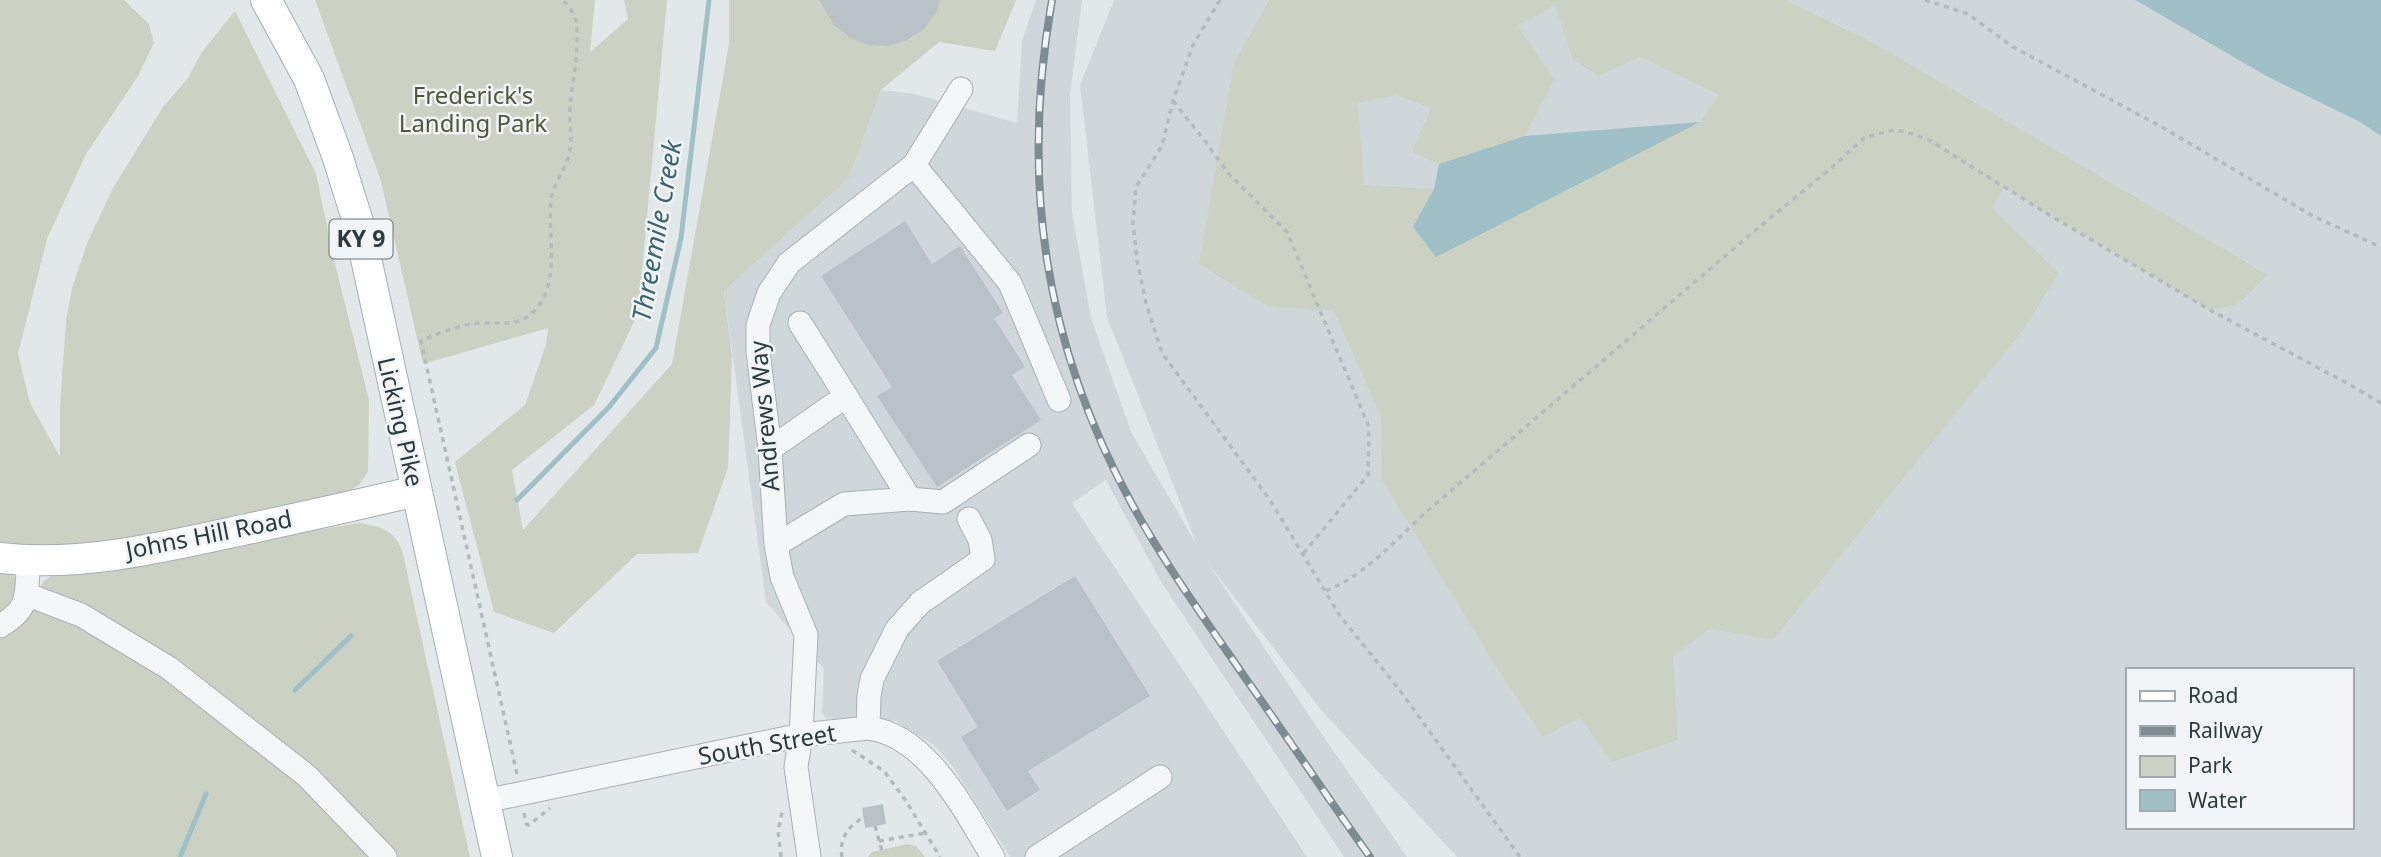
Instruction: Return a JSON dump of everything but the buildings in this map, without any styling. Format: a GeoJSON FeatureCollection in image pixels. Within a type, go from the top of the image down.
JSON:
{"type":"FeatureCollection","features":[{"type":"Feature","properties":{"kind":"main road","name":"Licking Pike"},"geometry":{"type":"LineString","coordinates":[[267,0],[309,79],[358,222],[497,857]]}},
{"type":"Feature","properties":{"kind":"main road","name":"Johns Hill Road"},"geometry":{"type":"LineString","coordinates":[[0,558],[64,560],[100,556],[194,540],[416,491]]}},
{"type":"Feature","properties":{"kind":"street","name":"Andrews Way"},"geometry":{"type":"LineString","coordinates":[[809,857],[796,767],[801,735],[806,635],[782,577],[776,545],[770,449],[758,352],[758,325],[769,293],[789,263],[914,165],[961,89]]}},
{"type":"Feature","properties":{"kind":"street"},"geometry":{"type":"LineString","coordinates":[[914,165],[1010,283],[1059,400]]}},
{"type":"Feature","properties":{"kind":"street"},"geometry":{"type":"LineString","coordinates":[[800,323],[910,499]]}},
{"type":"Feature","properties":{"kind":"street"},"geometry":{"type":"LineString","coordinates":[[770,449],[846,396]]}},
{"type":"Feature","properties":{"kind":"street"},"geometry":{"type":"LineString","coordinates":[[776,545],[844,504],[910,499],[943,502],[1030,444]]}},
{"type":"Feature","properties":{"kind":"street"},"geometry":{"type":"LineString","coordinates":[[868,728],[872,679],[897,629],[920,603],[983,559],[980,540],[969,519]]}},
{"type":"Feature","properties":{"kind":"street"},"geometry":{"type":"LineString","coordinates":[[0,626],[19,611],[28,595],[29,560]]}},
{"type":"Feature","properties":{"kind":"street"},"geometry":{"type":"LineString","coordinates":[[28,595],[81,615],[169,668],[307,776],[366,847],[385,857]]}},
{"type":"Feature","properties":{"kind":"street","name":"South Street"},"geometry":{"type":"LineString","coordinates":[[485,801],[801,735],[868,728],[902,741],[936,768],[993,857]]}},
{"type":"Feature","properties":{"kind":"street"},"geometry":{"type":"LineString","coordinates":[[1037,857],[1160,777]]}},
{"type":"Feature","properties":{"kind":"path"},"geometry":{"type":"LineString","coordinates":[[516,771],[421,341],[456,327],[475,323],[513,323],[529,316],[542,299],[549,280],[551,260],[551,200],[569,153],[571,131],[570,111],[578,26],[569,5],[563,0]]}},
{"type":"Feature","properties":{"kind":"path"},"geometry":{"type":"LineString","coordinates":[[1220,0],[1193,45],[1173,101],[1162,146],[1136,187],[1133,223],[1137,260],[1146,303],[1162,353],[1270,500],[1340,616],[1377,660],[1520,857]]}},
{"type":"Feature","properties":{"kind":"path"},"geometry":{"type":"LineString","coordinates":[[1926,0],[1968,14],[2014,47],[2160,126],[2314,216],[2381,247]]}},
{"type":"Feature","properties":{"kind":"path"},"geometry":{"type":"LineString","coordinates":[[1173,101],[1228,173],[1287,232],[1369,427],[1368,475],[1302,555]]}},
{"type":"Feature","properties":{"kind":"path"},"geometry":{"type":"LineString","coordinates":[[1326,591],[1353,578],[1378,558],[1425,513],[1864,137],[1884,132],[1906,132],[1929,140],[2230,322],[2269,340],[2381,403]]}},
{"type":"Feature","properties":{"kind":"path"},"geometry":{"type":"LineString","coordinates":[[845,745],[884,771],[940,857]]}},
{"type":"Feature","properties":{"kind":"path"},"geometry":{"type":"LineString","coordinates":[[526,824],[529,825],[544,811],[553,807]]}},
{"type":"Feature","properties":{"kind":"path"},"geometry":{"type":"LineString","coordinates":[[781,857],[778,831],[783,807]]}},
{"type":"Feature","properties":{"kind":"path"},"geometry":{"type":"LineString","coordinates":[[842,857],[840,849],[844,835],[853,824],[863,818]]}},
{"type":"Feature","properties":{"kind":"path"},"geometry":{"type":"LineString","coordinates":[[875,826],[882,851]]}},
{"type":"Feature","properties":{"kind":"path"},"geometry":{"type":"LineString","coordinates":[[879,841],[926,833]]}},
{"type":"Feature","properties":{"kind":"shaded area"},"geometry":{"type":"Polygon","coordinates":[[[1036,0],[1082,0],[1070,95],[1072,212],[1091,318],[1132,434],[1197,545],[1107,317],[1080,85],[1114,0],[2135,0],[2268,77],[2360,122],[2381,136],[2381,857],[1457,857],[1322,711],[1208,563],[1407,857],[1344,857],[1161,582],[1106,480],[1072,503],[1307,857],[1010,857],[953,767],[933,744],[895,721],[826,718],[822,713],[824,669],[766,602],[724,291],[849,178],[881,90],[914,94],[1017,123],[1022,41],[1036,0]]]}},
{"type":"Feature","properties":{"kind":"green space"},"geometry":{"type":"Polygon","coordinates":[[[0,0],[124,0],[149,24],[154,43],[138,76],[86,154],[47,239],[18,353],[30,403],[60,457],[60,406],[66,321],[72,288],[88,241],[113,188],[163,107],[188,78],[202,52],[235,11],[316,174],[334,260],[369,400],[368,472],[359,485],[341,496],[136,542],[63,549],[0,546],[0,0]]]}},
{"type":"Feature","properties":{"kind":"green space","name":"Frederick's Landing Park"},"geometry":{"type":"Polygon","coordinates":[[[315,0],[595,0],[590,52],[628,19],[624,0],[667,0],[638,314],[594,405],[512,470],[523,530],[672,364],[729,44],[729,0],[1016,0],[995,51],[939,42],[881,90],[849,178],[724,291],[732,357],[728,468],[698,553],[637,554],[554,633],[494,612],[455,462],[525,405],[546,345],[548,328],[423,364],[381,181],[315,0]]]}},
{"type":"Feature","properties":{"kind":"green space"},"geometry":{"type":"Polygon","coordinates":[[[1269,0],[1786,0],[1877,45],[2268,275],[2237,305],[2210,310],[2004,187],[1992,208],[2059,273],[2024,329],[1773,640],[1709,629],[1673,657],[1678,740],[1612,762],[1580,718],[1543,737],[1495,665],[1382,480],[1381,416],[1334,311],[1267,306],[1199,264],[1234,63],[1269,0]],[[1555,5],[1518,26],[1554,79],[1525,136],[1439,164],[1412,152],[1431,108],[1396,95],[1358,103],[1364,185],[1434,189],[1413,227],[1700,122],[1719,95],[1640,57],[1599,76],[1573,60],[1555,5]]]}},
{"type":"Feature","properties":{"kind":"green space"},"geometry":{"type":"Polygon","coordinates":[[[360,523],[386,530],[395,537],[402,550],[470,857],[0,857],[0,636],[23,620],[45,580],[60,571],[360,523]]]}},
{"type":"Feature","properties":{"kind":"green space"},"geometry":{"type":"Polygon","coordinates":[[[0,571],[12,574],[20,583],[21,600],[0,617],[0,571]]]}},
{"type":"Feature","properties":{"kind":"green space"},"geometry":{"type":"Polygon","coordinates":[[[907,844],[916,846],[925,857],[868,857],[872,852],[907,844]]]}},
{"type":"Feature","properties":{"kind":"water"},"geometry":{"type":"Polygon","coordinates":[[[2135,0],[2381,0],[2381,136],[2360,122],[2268,77],[2135,0]]]}},
{"type":"Feature","properties":{"kind":"water"},"geometry":{"type":"Polygon","coordinates":[[[1700,122],[1436,257],[1413,227],[1434,189],[1439,164],[1525,136],[1700,122]]]}},
{"type":"Feature","properties":{"kind":"waterway","name":"Threemile Creek"},"geometry":{"type":"LineString","coordinates":[[517,500],[609,407],[656,348],[681,238],[709,0]]}},
{"type":"Feature","properties":{"kind":"waterway","name":"Threemile Creek"},"geometry":{"type":"LineString","coordinates":[[295,690],[351,636]]}},
{"type":"Feature","properties":{"kind":"waterway","name":"Threemile Creek"},"geometry":{"type":"LineString","coordinates":[[180,857],[206,794]]}},
{"type":"Feature","properties":{"kind":"railway"},"geometry":{"type":"LineString","coordinates":[[1052,0],[1043,67],[1039,133],[1040,197],[1047,260],[1060,323],[1078,384],[1103,445],[1133,506],[1159,550],[1370,857]]}}]}
